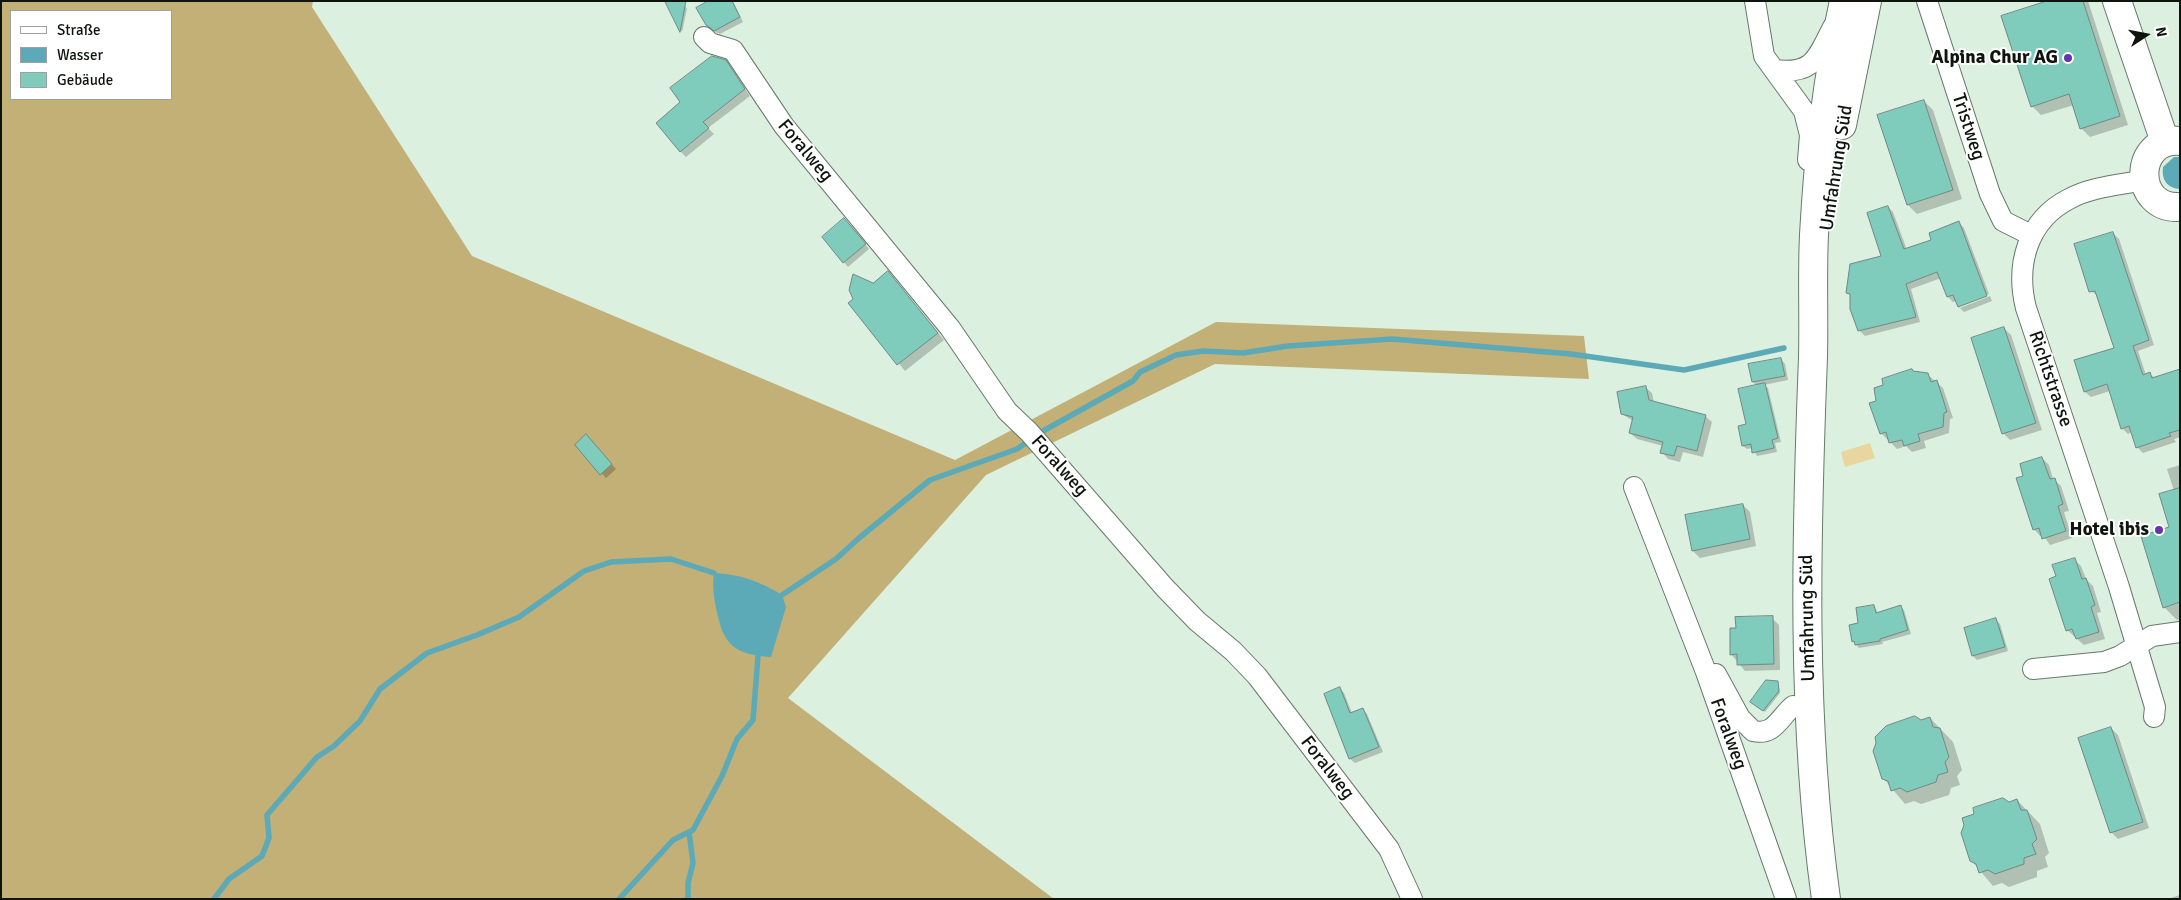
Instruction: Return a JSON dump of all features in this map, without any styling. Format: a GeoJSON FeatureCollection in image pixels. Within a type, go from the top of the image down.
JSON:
{"type":"FeatureCollection","features":[{"type":"Feature","properties":{"kind":"main road"},"geometry":{"type":"LineString","coordinates":[[2117,1],[2173,142],[2157,147],[2146,162],[2144,180],[2154,199],[2164,205],[2180,207]]}},
{"type":"Feature","properties":{"kind":"main road","name":"Umfahrung Süd"},"geometry":{"type":"LineString","coordinates":[[1826,899],[1816,806],[1808,680],[1808,487],[1814,235],[1831,79],[1851,4]]}},
{"type":"Feature","properties":{"kind":"main road","name":"Umfahrung Süd"},"geometry":{"type":"LineString","coordinates":[[1813,337],[1840,140],[1851,4]]}},
{"type":"Feature","properties":{"kind":"street"},"geometry":{"type":"LineString","coordinates":[[1755,1],[1764,56],[1804,111],[1810,135],[1806,204],[1814,235]]}},
{"type":"Feature","properties":{"kind":"street","name":"Tristweg"},"geometry":{"type":"LineString","coordinates":[[1927,1],[1990,194],[2003,221],[2031,235]]}},
{"type":"Feature","properties":{"kind":"street"},"geometry":{"type":"LineString","coordinates":[[1774,70],[1792,72],[1804,69],[1814,63],[1851,4]]}},
{"type":"Feature","properties":{"kind":"street","name":"Foralweg"},"geometry":{"type":"LineString","coordinates":[[704,37],[710,43],[733,50],[784,126],[950,328],[1007,411],[1029,432],[1165,588],[1197,621],[1233,651],[1257,676],[1389,849],[1412,899]]}},
{"type":"Feature","properties":{"kind":"street","name":"Richtstrasse"},"geometry":{"type":"LineString","coordinates":[[2144,180],[2070,198],[2039,221],[2031,235],[2022,268],[2026,308],[2137,645],[2155,707],[2154,717]]}},
{"type":"Feature","properties":{"kind":"street","name":"Foralweg"},"geometry":{"type":"LineString","coordinates":[[1634,487],[1706,672],[1786,899]]}},
{"type":"Feature","properties":{"kind":"street"},"geometry":{"type":"LineString","coordinates":[[2033,669],[2104,662],[2120,656],[2152,636],[2180,632]]}},
{"type":"Feature","properties":{"kind":"street"},"geometry":{"type":"LineString","coordinates":[[1706,672],[1715,673],[1740,718],[1753,732],[1772,730],[1793,706]]}},
{"type":"Feature","properties":{"kind":"shaded area"},"geometry":{"type":"Polygon","coordinates":[[[1,1],[313,1],[312,7],[472,256],[955,460],[1216,322],[1584,336],[1589,379],[1215,364],[986,475],[788,698],[1054,899],[1,899],[1,1]]]}},
{"type":"Feature","properties":{"kind":"shaded area"},"geometry":{"type":"Polygon","coordinates":[[[1870,443],[1875,458],[1845,467],[1841,452],[1870,443]]]}},
{"type":"Feature","properties":{"kind":"water"},"geometry":{"type":"Polygon","coordinates":[[[2174,157],[2180,157],[2179,189],[2168,185],[2163,175],[2163,167],[2174,157]]]}},
{"type":"Feature","properties":{"kind":"water"},"geometry":{"type":"Polygon","coordinates":[[[714,573],[749,579],[782,595],[786,607],[771,657],[740,651],[728,641],[720,624],[714,598],[714,573]]]}},
{"type":"Feature","properties":{"kind":"building"},"geometry":{"type":"Polygon","coordinates":[[[665,1],[686,1],[680,32],[665,1]]]}},
{"type":"Feature","properties":{"kind":"building"},"geometry":{"type":"Polygon","coordinates":[[[708,1],[732,1],[740,17],[714,31],[706,25],[696,8],[708,1]]]}},
{"type":"Feature","properties":{"kind":"building"},"geometry":{"type":"Polygon","coordinates":[[[2047,1],[2083,1],[2120,116],[2080,129],[2069,94],[2031,107],[2001,16],[2047,1]]]}},
{"type":"Feature","properties":{"kind":"building"},"geometry":{"type":"Polygon","coordinates":[[[712,56],[726,60],[745,89],[703,122],[709,128],[680,152],[656,123],[680,102],[670,88],[712,56]]]}},
{"type":"Feature","properties":{"kind":"building"},"geometry":{"type":"Polygon","coordinates":[[[1924,100],[1953,190],[1907,205],[1877,115],[1924,100]]]}},
{"type":"Feature","properties":{"kind":"building"},"geometry":{"type":"Polygon","coordinates":[[[1888,206],[1904,249],[1931,240],[1929,233],[1959,221],[1987,296],[1958,307],[1953,295],[1947,297],[1937,272],[1906,284],[1916,317],[1858,331],[1850,309],[1850,294],[1846,293],[1850,264],[1881,256],[1867,213],[1888,206]]]}},
{"type":"Feature","properties":{"kind":"building"},"geometry":{"type":"Polygon","coordinates":[[[844,218],[866,244],[843,263],[822,237],[844,218]]]}},
{"type":"Feature","properties":{"kind":"building"},"geometry":{"type":"Polygon","coordinates":[[[2113,232],[2149,340],[2133,346],[2143,375],[2150,372],[2152,378],[2180,369],[2180,430],[2169,433],[2171,436],[2136,448],[2129,426],[2121,429],[2107,384],[2084,392],[2074,360],[2114,348],[2095,291],[2089,292],[2074,244],[2113,232]]]}},
{"type":"Feature","properties":{"kind":"building"},"geometry":{"type":"Polygon","coordinates":[[[888,271],[938,333],[897,365],[848,303],[853,299],[849,290],[853,274],[873,283],[888,271]]]}},
{"type":"Feature","properties":{"kind":"building"},"geometry":{"type":"Polygon","coordinates":[[[2004,327],[2036,423],[2002,434],[1971,338],[2004,327]]]}},
{"type":"Feature","properties":{"kind":"building"},"geometry":{"type":"Polygon","coordinates":[[[1781,358],[1785,376],[1752,382],[1748,364],[1781,358]]]}},
{"type":"Feature","properties":{"kind":"building"},"geometry":{"type":"Polygon","coordinates":[[[1912,369],[1913,371],[1928,373],[1931,382],[1937,380],[1947,412],[1944,413],[1943,427],[1918,434],[1920,441],[1904,446],[1902,440],[1889,443],[1886,432],[1880,434],[1869,403],[1876,401],[1874,388],[1883,385],[1882,379],[1912,369]]]}},
{"type":"Feature","properties":{"kind":"building"},"geometry":{"type":"Polygon","coordinates":[[[1765,383],[1778,438],[1772,440],[1774,448],[1752,453],[1751,444],[1742,446],[1738,426],[1746,424],[1738,389],[1765,383]]]}},
{"type":"Feature","properties":{"kind":"building"},"geometry":{"type":"Polygon","coordinates":[[[1646,386],[1649,400],[1706,415],[1697,451],[1677,446],[1674,456],[1660,453],[1663,442],[1629,433],[1633,417],[1621,414],[1617,392],[1646,386]]]}},
{"type":"Feature","properties":{"kind":"building"},"geometry":{"type":"Polygon","coordinates":[[[586,434],[612,464],[600,475],[575,445],[586,434]]]}},
{"type":"Feature","properties":{"kind":"building"},"geometry":{"type":"Polygon","coordinates":[[[2042,457],[2050,479],[2055,478],[2063,504],[2058,506],[2066,531],[2042,539],[2039,528],[2033,530],[2016,478],[2023,476],[2020,464],[2042,457]]]}},
{"type":"Feature","properties":{"kind":"building","name":"Hotel ibis"},"geometry":{"type":"Polygon","coordinates":[[[2180,488],[2180,602],[2163,608],[2141,536],[2169,527],[2159,494],[2180,488]]]}},
{"type":"Feature","properties":{"kind":"building"},"geometry":{"type":"Polygon","coordinates":[[[1743,504],[1750,539],[1692,551],[1685,515],[1743,504]]]}},
{"type":"Feature","properties":{"kind":"building"},"geometry":{"type":"Polygon","coordinates":[[[2075,558],[2082,579],[2086,578],[2095,605],[2091,607],[2099,632],[2076,639],[2072,629],[2066,631],[2049,579],[2056,576],[2052,565],[2075,558]]]}},
{"type":"Feature","properties":{"kind":"building"},"geometry":{"type":"Polygon","coordinates":[[[1874,605],[1876,613],[1901,605],[1908,630],[1880,639],[1880,641],[1855,645],[1854,641],[1852,642],[1849,625],[1858,623],[1856,608],[1874,605]]]}},
{"type":"Feature","properties":{"kind":"building"},"geometry":{"type":"Polygon","coordinates":[[[1773,616],[1774,664],[1737,665],[1737,654],[1730,655],[1730,628],[1736,628],[1735,617],[1773,616]]]}},
{"type":"Feature","properties":{"kind":"building"},"geometry":{"type":"Polygon","coordinates":[[[1996,618],[2005,647],[1972,656],[1964,628],[1996,618]]]}},
{"type":"Feature","properties":{"kind":"building"},"geometry":{"type":"Polygon","coordinates":[[[1766,680],[1778,681],[1779,691],[1763,711],[1750,702],[1766,680]]]}},
{"type":"Feature","properties":{"kind":"building"},"geometry":{"type":"Polygon","coordinates":[[[1340,687],[1350,713],[1363,708],[1379,747],[1349,759],[1324,694],[1340,687]]]}},
{"type":"Feature","properties":{"kind":"building"},"geometry":{"type":"Polygon","coordinates":[[[1915,716],[1921,720],[1930,717],[1933,727],[1940,728],[1949,757],[1945,762],[1948,772],[1938,775],[1936,782],[1907,792],[1900,788],[1891,791],[1888,781],[1882,779],[1873,751],[1876,743],[1875,737],[1886,726],[1915,716]]]}},
{"type":"Feature","properties":{"kind":"building"},"geometry":{"type":"Polygon","coordinates":[[[2111,727],[2143,822],[2110,833],[2078,738],[2111,727]]]}},
{"type":"Feature","properties":{"kind":"building"},"geometry":{"type":"Polygon","coordinates":[[[2003,798],[2009,802],[2017,799],[2021,810],[2027,810],[2037,839],[2032,844],[2036,854],[2024,858],[2024,864],[1995,874],[1988,870],[1979,873],[1976,864],[1970,861],[1961,833],[1964,825],[1962,818],[1974,814],[1973,808],[2003,798]]]}},
{"type":"Feature","properties":{"kind":"waterway"},"geometry":{"type":"LineString","coordinates":[[782,595],[836,559],[930,480],[1017,449],[1043,431],[1133,381],[1140,372],[1176,355],[1203,351],[1243,353],[1288,346],[1392,339],[1571,354],[1684,370],[1784,348]]}},
{"type":"Feature","properties":{"kind":"waterway"},"geometry":{"type":"LineString","coordinates":[[214,899],[229,879],[262,856],[269,838],[267,815],[317,757],[334,746],[360,721],[380,689],[427,653],[519,617],[584,571],[611,562],[671,559],[714,573]]}},
{"type":"Feature","properties":{"kind":"waterway"},"geometry":{"type":"LineString","coordinates":[[619,899],[673,840],[693,830],[722,776],[737,739],[753,720],[758,656]]}},
{"type":"Feature","properties":{"kind":"waterway"},"geometry":{"type":"LineString","coordinates":[[688,899],[688,883],[693,863],[689,832]]}},
{"type":"Feature","properties":{"kind":"place","name":"Alpina Chur AG"},"geometry":{"type":"Point","coordinates":[2068,58]}},
{"type":"Feature","properties":{"kind":"place","name":"Hotel ibis"},"geometry":{"type":"Point","coordinates":[2159,530]}}]}
